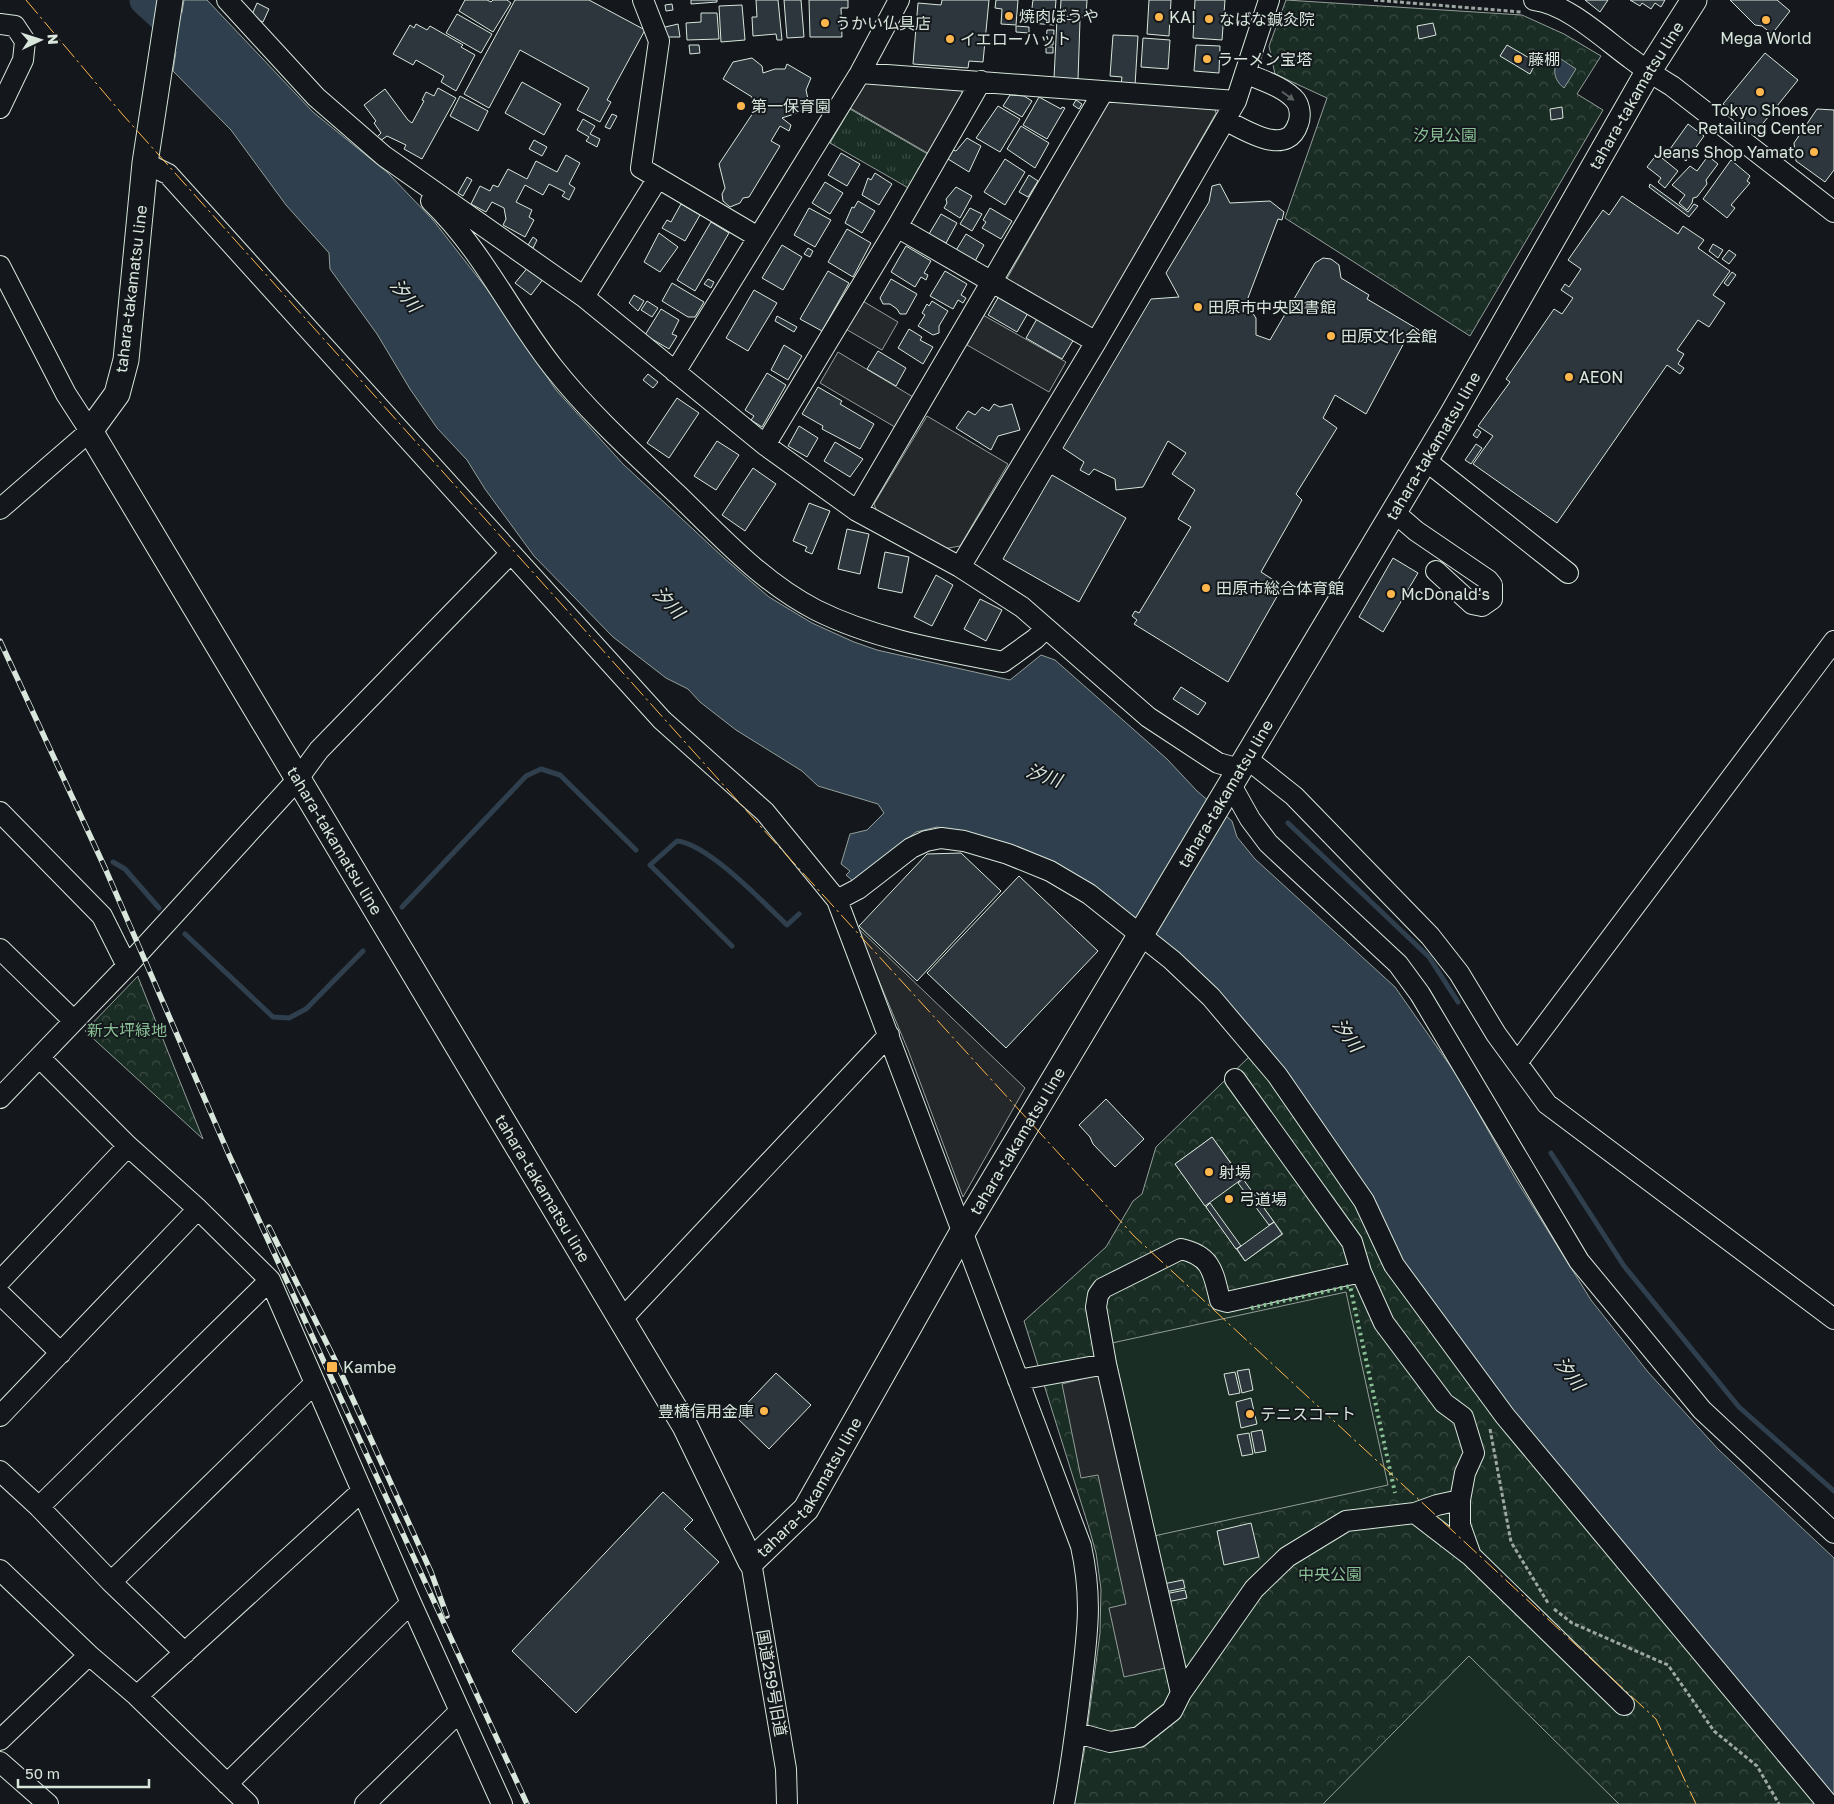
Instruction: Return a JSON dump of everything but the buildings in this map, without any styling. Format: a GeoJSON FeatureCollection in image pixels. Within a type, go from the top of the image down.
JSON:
{"type":"FeatureCollection","features":[{"type":"Feature","properties":{"kind":"main road","name":"tahara-takamatsu line"},"geometry":{"type":"LineString","coordinates":[[170,0],[145,163],[126,360],[117,394],[90,431],[684,1426],[751,1562],[806,1509],[962,1232],[1426,460],[1648,72],[1694,0]]}},
{"type":"Feature","properties":{"kind":"street"},"geometry":{"type":"LineString","coordinates":[[227,0],[316,97],[384,156],[446,215],[470,243],[533,340],[575,393],[608,428],[764,576],[815,610],[863,629],[923,647],[1003,662],[1035,639],[1045,629]]}},
{"type":"Feature","properties":{"kind":"street"},"geometry":{"type":"LineString","coordinates":[[643,0],[659,41],[641,168],[758,237]]}},
{"type":"Feature","properties":{"kind":"street"},"geometry":{"type":"LineString","coordinates":[[675,372],[860,73],[899,0]]}},
{"type":"Feature","properties":{"kind":"street"},"geometry":{"type":"LineString","coordinates":[[960,567],[1096,342],[1236,101],[1270,0]]}},
{"type":"Feature","properties":{"kind":"street"},"geometry":{"type":"LineString","coordinates":[[1536,4],[1569,14],[1594,30],[1648,72],[1672,86],[1834,212]]}},
{"type":"Feature","properties":{"kind":"street"},"geometry":{"type":"LineString","coordinates":[[0,24],[15,26],[26,41],[23,60],[0,108]]}},
{"type":"Feature","properties":{"kind":"street"},"geometry":{"type":"LineString","coordinates":[[1225,120],[1272,141],[1282,140],[1292,134],[1298,124],[1300,113],[1297,102],[1286,93],[1245,72]]}},
{"type":"Feature","properties":{"kind":"street"},"geometry":{"type":"LineString","coordinates":[[860,73],[1236,101]]}},
{"type":"Feature","properties":{"kind":"street"},"geometry":{"type":"LineString","coordinates":[[764,445],[897,227],[981,81]]}},
{"type":"Feature","properties":{"kind":"street"},"geometry":{"type":"LineString","coordinates":[[858,511],[1104,92]]}},
{"type":"Feature","properties":{"kind":"street"},"geometry":{"type":"LineString","coordinates":[[384,156],[584,297],[764,445],[858,511],[960,567],[1022,607],[1148,717],[1218,763],[1235,777],[1294,796],[1430,936],[1459,973],[1496,1034],[1547,1104],[1834,1319]]}},
{"type":"Feature","properties":{"kind":"street"},"geometry":{"type":"LineString","coordinates":[[145,163],[168,174],[662,720],[765,812],[837,900],[1081,1546],[1087,1574],[1090,1612],[1077,1734],[1064,1804]]}},
{"type":"Feature","properties":{"kind":"street"},"geometry":{"type":"LineString","coordinates":[[584,297],[658,178]]}},
{"type":"Feature","properties":{"kind":"street"},"geometry":{"type":"LineString","coordinates":[[897,227],[1096,342]]}},
{"type":"Feature","properties":{"kind":"street"},"geometry":{"type":"LineString","coordinates":[[0,266],[66,394],[90,431],[0,509]]}},
{"type":"Feature","properties":{"kind":"street"},"geometry":{"type":"LineString","coordinates":[[1426,460],[1568,573]]}},
{"type":"Feature","properties":{"kind":"street"},"geometry":{"type":"LineString","coordinates":[[1394,512],[1416,531],[1488,580],[1492,585],[1492,598],[1482,606],[1472,604],[1436,570]]}},
{"type":"Feature","properties":{"kind":"street"},"geometry":{"type":"LineString","coordinates":[[2,1093],[40,1058],[127,966],[297,780],[319,750],[510,554]]}},
{"type":"Feature","properties":{"kind":"street"},"geometry":{"type":"LineString","coordinates":[[1517,1063],[1834,641]]}},
{"type":"Feature","properties":{"kind":"street"},"geometry":{"type":"LineString","coordinates":[[1235,777],[1250,819],[1268,843],[1398,964],[1420,994],[1580,1261],[1609,1299],[1702,1410],[1834,1533]]}},
{"type":"Feature","properties":{"kind":"street"},"geometry":{"type":"LineString","coordinates":[[0,812],[102,916],[127,966]]}},
{"type":"Feature","properties":{"kind":"street"},"geometry":{"type":"LineString","coordinates":[[837,900],[858,889],[911,848],[926,841],[941,838],[964,841],[1008,854],[1050,871],[1089,894],[1142,930],[1211,997],[1277,1075],[1364,1201],[1394,1265],[1505,1416],[1828,1804]]}},
{"type":"Feature","properties":{"kind":"street"},"geometry":{"type":"LineString","coordinates":[[0,949],[74,1021]]}},
{"type":"Feature","properties":{"kind":"street"},"geometry":{"type":"LineString","coordinates":[[621,1320],[889,1035]]}},
{"type":"Feature","properties":{"kind":"street"},"geometry":{"type":"LineString","coordinates":[[40,1058],[128,1146],[198,1209],[270,1280],[459,1712],[502,1804]]}},
{"type":"Feature","properties":{"kind":"street"},"geometry":{"type":"LineString","coordinates":[[1235,1079],[1352,1242],[1361,1272],[1384,1323],[1444,1403],[1463,1418],[1474,1453],[1465,1473],[1460,1500],[1460,1525],[1471,1556]]}},
{"type":"Feature","properties":{"kind":"street"},"geometry":{"type":"LineString","coordinates":[[0,1281],[128,1146]]}},
{"type":"Feature","properties":{"kind":"street"},"geometry":{"type":"LineString","coordinates":[[0,1416],[198,1209]]}},
{"type":"Feature","properties":{"kind":"street"},"geometry":{"type":"LineString","coordinates":[[1180,1693],[1106,1364],[1096,1307],[1098,1295],[1103,1288],[1181,1249],[1195,1252],[1205,1259],[1213,1270],[1220,1300],[1227,1302],[1361,1272]]}},
{"type":"Feature","properties":{"kind":"street"},"geometry":{"type":"LineString","coordinates":[[39,1507],[270,1280]]}},
{"type":"Feature","properties":{"kind":"street"},"geometry":{"type":"LineString","coordinates":[[0,1294],[61,1353]]}},
{"type":"Feature","properties":{"kind":"street"},"geometry":{"type":"LineString","coordinates":[[1018,1380],[1106,1364]]}},
{"type":"Feature","properties":{"kind":"street"},"geometry":{"type":"LineString","coordinates":[[111,1582],[315,1383]]}},
{"type":"Feature","properties":{"kind":"street"},"geometry":{"type":"LineString","coordinates":[[0,1471],[39,1507],[111,1582],[185,1652]]}},
{"type":"Feature","properties":{"kind":"street"},"geometry":{"type":"LineString","coordinates":[[137,1696],[362,1491]]}},
{"type":"Feature","properties":{"kind":"street"},"geometry":{"type":"LineString","coordinates":[[1077,1734],[1110,1742],[1140,1737],[1172,1711],[1180,1693],[1254,1589],[1287,1557],[1346,1521],[1415,1513],[1437,1504],[1460,1500]]}},
{"type":"Feature","properties":{"kind":"street"},"geometry":{"type":"LineString","coordinates":[[1415,1513],[1471,1556],[1624,1705]]}},
{"type":"Feature","properties":{"kind":"street","name":"国道259号旧道"},"geometry":{"type":"LineString","coordinates":[[751,1562],[786,1769],[787,1804]]}},
{"type":"Feature","properties":{"kind":"street"},"geometry":{"type":"LineString","coordinates":[[0,1570],[89,1655],[137,1696],[248,1804]]}},
{"type":"Feature","properties":{"kind":"street"},"geometry":{"type":"LineString","coordinates":[[227,1784],[411,1603]]}},
{"type":"Feature","properties":{"kind":"street"},"geometry":{"type":"LineString","coordinates":[[0,1740],[89,1655]]}},
{"type":"Feature","properties":{"kind":"street"},"geometry":{"type":"LineString","coordinates":[[365,1804],[459,1712]]}},
{"type":"Feature","properties":{"kind":"street"},"geometry":{"type":"LineString","coordinates":[[0,1762],[48,1804]]}},
{"type":"Feature","properties":{"kind":"path"},"geometry":{"type":"LineString","coordinates":[[1374,0],[1523,12],[1536,4]]}},
{"type":"Feature","properties":{"kind":"path"},"geometry":{"type":"LineString","coordinates":[[1485,1422],[1491,1429],[1511,1542],[1548,1604],[1572,1623],[1668,1665],[1714,1731],[1757,1766],[1779,1804]]}},
{"type":"Feature","properties":{"kind":"green space","name":"汐見公園"},"geometry":{"type":"Polygon","coordinates":[[[1286,0],[1522,15],[1564,34],[1601,56],[1577,94],[1603,110],[1470,336],[1285,218],[1327,98],[1275,74],[1269,46],[1286,0]]]}},
{"type":"Feature","properties":{"kind":"green space"},"geometry":{"type":"Polygon","coordinates":[[[850,109],[931,156],[912,190],[830,143],[850,109]]]}},
{"type":"Feature","properties":{"kind":"green space","name":"新大坪緑地"},"geometry":{"type":"Polygon","coordinates":[[[138,977],[203,1139],[85,1031],[138,977]]]}},
{"type":"Feature","properties":{"kind":"green space","name":"中央公園"},"geometry":{"type":"Polygon","coordinates":[[[1252,1054],[1818,1804],[1073,1804],[1084,1753],[1100,1633],[1101,1589],[1096,1553],[1089,1528],[1024,1321],[1106,1247],[1133,1201],[1142,1194],[1156,1147],[1252,1054]]]}},
{"type":"Feature","properties":{"kind":"green space","name":"弓道場"},"geometry":{"type":"Polygon","coordinates":[[[1212,1137],[1283,1234],[1245,1261],[1175,1164],[1212,1137]]]}},
{"type":"Feature","properties":{"kind":"green space","name":"テニスコート"},"geometry":{"type":"Polygon","coordinates":[[[1346,1292],[1388,1485],[1154,1536],[1112,1343],[1346,1292]]]}},
{"type":"Feature","properties":{"kind":"green space"},"geometry":{"type":"Polygon","coordinates":[[[1469,1656],[1619,1804],[1323,1804],[1469,1656]]]}},
{"type":"Feature","properties":{"kind":"shaded area"},"geometry":{"type":"Polygon","coordinates":[[[865,81],[961,89],[963,95],[931,155],[850,108],[865,81]]]}},
{"type":"Feature","properties":{"kind":"shaded area"},"geometry":{"type":"Polygon","coordinates":[[[1109,100],[1214,106],[1216,113],[1091,332],[1005,282],[1109,100]]]}},
{"type":"Feature","properties":{"kind":"shaded area"},"geometry":{"type":"Polygon","coordinates":[[[861,300],[898,322],[882,350],[844,328],[861,300]]]}},
{"type":"Feature","properties":{"kind":"shaded area"},"geometry":{"type":"Polygon","coordinates":[[[983,315],[1066,362],[1049,392],[967,345],[983,315]]]}},
{"type":"Feature","properties":{"kind":"shaded area"},"geometry":{"type":"Polygon","coordinates":[[[838,352],[918,400],[900,430],[820,383],[838,352]]]}},
{"type":"Feature","properties":{"kind":"shaded area"},"geometry":{"type":"Polygon","coordinates":[[[927,416],[1008,464],[960,546],[943,549],[877,512],[874,504],[927,416]]]}},
{"type":"Feature","properties":{"kind":"shaded area"},"geometry":{"type":"Polygon","coordinates":[[[856,926],[1025,1088],[963,1197],[908,1050],[856,926]]]}},
{"type":"Feature","properties":{"kind":"shaded area"},"geometry":{"type":"Polygon","coordinates":[[[1097,1375],[1107,1378],[1170,1667],[1124,1677],[1109,1608],[1126,1604],[1098,1475],[1081,1478],[1062,1384],[1097,1375]]]}},
{"type":"Feature","properties":{"kind":"water"},"geometry":{"type":"Polygon","coordinates":[[[184,0],[207,0],[313,112],[388,173],[433,220],[487,289],[556,390],[623,464],[769,597],[812,623],[877,650],[1010,680],[1041,655],[1055,660],[1167,759],[1197,791],[1232,821],[1237,837],[1255,859],[1395,987],[1458,1077],[1515,1178],[1591,1300],[1648,1372],[1718,1449],[1834,1558],[1834,1801],[1510,1414],[1189,966],[973,834],[937,827],[916,832],[853,881],[846,875],[850,871],[841,864],[850,834],[867,830],[884,813],[878,804],[818,786],[802,771],[736,730],[700,702],[688,689],[666,678],[613,637],[534,556],[485,489],[467,460],[437,428],[410,389],[377,334],[330,269],[329,253],[286,205],[231,130],[173,71],[184,0]]]}},
{"type":"Feature","properties":{"kind":"water"},"geometry":{"type":"Polygon","coordinates":[[[1558,57],[1576,69],[1564,88],[1555,74],[1558,57]]]}},
{"type":"Feature","properties":{"kind":"waterway","name":"汐川"},"geometry":{"type":"LineString","coordinates":[[145,0],[179,31],[207,63]]}},
{"type":"Feature","properties":{"kind":"waterway"},"geometry":{"type":"LineString","coordinates":[[402,907],[526,776],[541,769],[560,775],[636,850]]}},
{"type":"Feature","properties":{"kind":"waterway"},"geometry":{"type":"LineString","coordinates":[[1288,823],[1429,957],[1458,1002]]}},
{"type":"Feature","properties":{"kind":"waterway"},"geometry":{"type":"LineString","coordinates":[[732,946],[650,865],[677,841],[704,852],[719,863],[750,889],[787,925],[799,914]]}},
{"type":"Feature","properties":{"kind":"waterway"},"geometry":{"type":"LineString","coordinates":[[113,862],[125,869],[159,908]]}},
{"type":"Feature","properties":{"kind":"waterway"},"geometry":{"type":"LineString","coordinates":[[185,934],[273,1017],[289,1018],[306,1009],[363,951]]}},
{"type":"Feature","properties":{"kind":"waterway"},"geometry":{"type":"LineString","coordinates":[[1551,1153],[1624,1266],[1739,1407],[1834,1491]]}},
{"type":"Feature","properties":{"kind":"railway"},"geometry":{"type":"LineString","coordinates":[[0,641],[105,868],[229,1155],[527,1804]]}},
{"type":"Feature","properties":{"kind":"railway"},"geometry":{"type":"LineString","coordinates":[[269,1227],[336,1362],[431,1572],[447,1616]]}},
{"type":"Feature","properties":{"kind":"hedge"},"geometry":{"type":"LineString","coordinates":[[1251,1308],[1350,1286],[1395,1493]]}},
{"type":"Feature","properties":{"kind":"power"},"geometry":{"type":"LineString","coordinates":[[26,0],[123,115],[771,838],[1134,1236],[1656,1719],[1696,1804]]}},
{"type":"Feature","properties":{"kind":"place","name":"焼肉ぼうや"},"geometry":{"type":"Point","coordinates":[1009,16]}},
{"type":"Feature","properties":{"kind":"place","name":"KAI"},"geometry":{"type":"Point","coordinates":[1159,17]}},
{"type":"Feature","properties":{"kind":"place","name":"なばな鍼灸院"},"geometry":{"type":"Point","coordinates":[1209,19]}},
{"type":"Feature","properties":{"kind":"place","name":"Mega World"},"geometry":{"type":"Point","coordinates":[1766,20]}},
{"type":"Feature","properties":{"kind":"place","name":"うかい仏具店"},"geometry":{"type":"Point","coordinates":[825,23]}},
{"type":"Feature","properties":{"kind":"place","name":"イエローハット"},"geometry":{"type":"Point","coordinates":[950,39]}},
{"type":"Feature","properties":{"kind":"place","name":"ラーメン宝塔"},"geometry":{"type":"Point","coordinates":[1207,59]}},
{"type":"Feature","properties":{"kind":"place","name":"藤棚"},"geometry":{"type":"Point","coordinates":[1518,59]}},
{"type":"Feature","properties":{"kind":"place","name":"Tokyo Shoes Retailing Center"},"geometry":{"type":"Point","coordinates":[1760,92]}},
{"type":"Feature","properties":{"kind":"place","name":"第一保育園"},"geometry":{"type":"Point","coordinates":[741,106]}},
{"type":"Feature","properties":{"kind":"place","name":"Jeans Shop Yamato"},"geometry":{"type":"Point","coordinates":[1814,152]}},
{"type":"Feature","properties":{"kind":"place","name":"田原市中央図書館"},"geometry":{"type":"Point","coordinates":[1198,307]}},
{"type":"Feature","properties":{"kind":"place","name":"田原文化会館"},"geometry":{"type":"Point","coordinates":[1331,336]}},
{"type":"Feature","properties":{"kind":"place","name":"AEON"},"geometry":{"type":"Point","coordinates":[1569,377]}},
{"type":"Feature","properties":{"kind":"place","name":"田原市総合体育館"},"geometry":{"type":"Point","coordinates":[1206,588]}},
{"type":"Feature","properties":{"kind":"place","name":"McDonald's"},"geometry":{"type":"Point","coordinates":[1391,594]}},
{"type":"Feature","properties":{"kind":"place","name":"射場"},"geometry":{"type":"Point","coordinates":[1209,1172]}},
{"type":"Feature","properties":{"kind":"place","name":"弓道場"},"geometry":{"type":"Point","coordinates":[1229,1199]}},
{"type":"Feature","properties":{"kind":"place","name":"Kambe"},"geometry":{"type":"Point","coordinates":[332,1367]}},
{"type":"Feature","properties":{"kind":"place","name":"豊橋信用金庫"},"geometry":{"type":"Point","coordinates":[764,1411]}},
{"type":"Feature","properties":{"kind":"place","name":"テニスコート"},"geometry":{"type":"Point","coordinates":[1250,1414]}}]}
